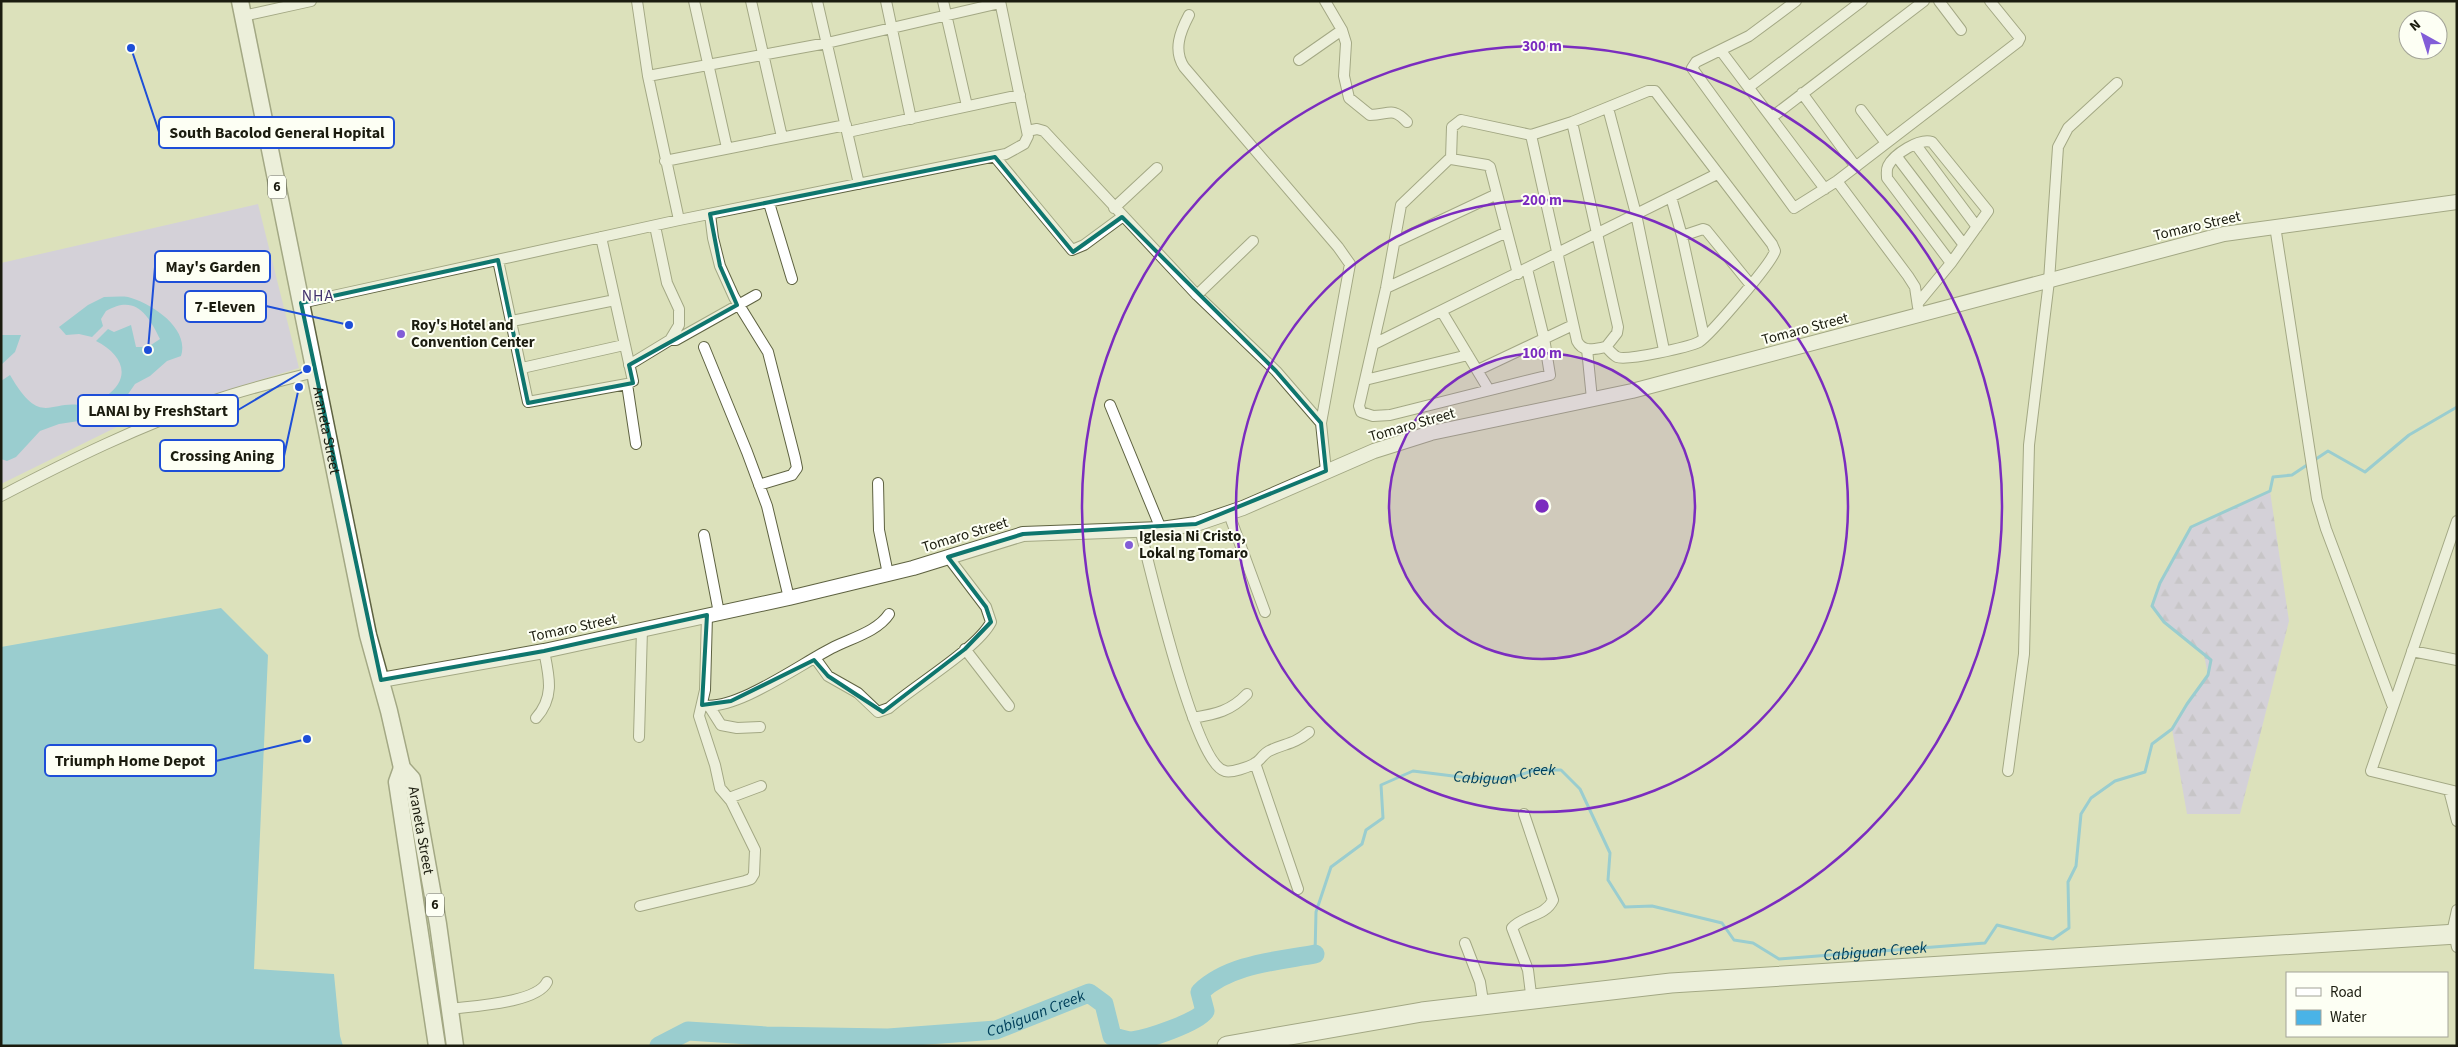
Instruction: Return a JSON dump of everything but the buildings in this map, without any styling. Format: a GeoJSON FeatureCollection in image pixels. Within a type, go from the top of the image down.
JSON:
{"type":"FeatureCollection","features":[{"type":"Feature","properties":{"kind":"highway"},"geometry":{"type":"LineString","coordinates":[[1227,1046],[1422,1012],[1532,1002],[1671,983],[1877,974],[2455,940]]}},
{"type":"Feature","properties":{"kind":"highway"},"geometry":{"type":"LineString","coordinates":[[1270,1046],[1484,1007]]}},
{"type":"Feature","properties":{"kind":"main road","name":"Araneta Street"},"geometry":{"type":"LineString","coordinates":[[241,9],[368,635],[402,768],[412,779],[438,924],[456,1046]]}},
{"type":"Feature","properties":{"kind":"main road","name":"Araneta Street"},"geometry":{"type":"LineString","coordinates":[[402,768],[398,782],[437,1046]]}},
{"type":"Feature","properties":{"kind":"street"},"geometry":{"type":"LineString","coordinates":[[241,9],[311,1]]}},
{"type":"Feature","properties":{"kind":"street"},"geometry":{"type":"LineString","coordinates":[[637,1],[648,76],[679,220]]}},
{"type":"Feature","properties":{"kind":"street"},"geometry":{"type":"LineString","coordinates":[[694,1],[727,148]]}},
{"type":"Feature","properties":{"kind":"street"},"geometry":{"type":"LineString","coordinates":[[751,1],[782,137]]}},
{"type":"Feature","properties":{"kind":"street"},"geometry":{"type":"LineString","coordinates":[[817,1],[859,184]]}},
{"type":"Feature","properties":{"kind":"street"},"geometry":{"type":"LineString","coordinates":[[886,1],[911,119]]}},
{"type":"Feature","properties":{"kind":"street"},"geometry":{"type":"LineString","coordinates":[[943,1],[967,106]]}},
{"type":"Feature","properties":{"kind":"street"},"geometry":{"type":"LineString","coordinates":[[1325,1],[1342,30],[1346,43],[1344,76],[1349,98],[1370,115],[1393,111],[1407,122]]}},
{"type":"Feature","properties":{"kind":"street"},"geometry":{"type":"LineString","coordinates":[[1796,1],[1749,36],[1692,65],[1692,70],[1789,204],[1794,208],[1826,189],[1856,167],[2018,42],[2020,38],[1990,1]]}},
{"type":"Feature","properties":{"kind":"street"},"geometry":{"type":"LineString","coordinates":[[1749,87],[1862,1]]}},
{"type":"Feature","properties":{"kind":"street"},"geometry":{"type":"LineString","coordinates":[[1772,117],[1924,1]]}},
{"type":"Feature","properties":{"kind":"street"},"geometry":{"type":"LineString","coordinates":[[1939,1],[1961,30]]}},
{"type":"Feature","properties":{"kind":"street"},"geometry":{"type":"LineString","coordinates":[[301,303],[679,220],[995,157],[1011,152],[1024,144],[1027,130],[1000,2],[826,43],[648,76]]}},
{"type":"Feature","properties":{"kind":"street"},"geometry":{"type":"LineString","coordinates":[[1189,15],[1179,39],[1180,61],[1343,252],[1350,264],[1321,423],[1326,471]]}},
{"type":"Feature","properties":{"kind":"street"},"geometry":{"type":"LineString","coordinates":[[1299,60],[1342,30]]}},
{"type":"Feature","properties":{"kind":"street"},"geometry":{"type":"LineString","coordinates":[[1721,51],[1826,189]]}},
{"type":"Feature","properties":{"kind":"street"},"geometry":{"type":"LineString","coordinates":[[2008,771],[2024,654],[2029,445],[2049,282],[2058,147],[2068,128],[2117,83]]}},
{"type":"Feature","properties":{"kind":"street"},"geometry":{"type":"LineString","coordinates":[[1451,159],[1487,164],[1492,172],[1507,232],[1544,338],[1550,375],[1415,410],[1373,416],[1361,412],[1359,406],[1386,288],[1401,205],[1406,198],[1451,159],[1452,127],[1461,120],[1531,135],[1572,122],[1648,91],[1655,91],[1774,247],[1774,255],[1704,337],[1692,344],[1633,359],[1616,357],[1606,347]]}},
{"type":"Feature","properties":{"kind":"street"},"geometry":{"type":"LineString","coordinates":[[1802,93],[1856,167]]}},
{"type":"Feature","properties":{"kind":"street"},"geometry":{"type":"LineString","coordinates":[[665,162],[782,137],[911,119],[1020,95]]}},
{"type":"Feature","properties":{"kind":"street"},"geometry":{"type":"LineString","coordinates":[[1608,108],[1636,214],[1664,350]]}},
{"type":"Feature","properties":{"kind":"street"},"geometry":{"type":"LineString","coordinates":[[1861,110],[1886,144]]}},
{"type":"Feature","properties":{"kind":"street"},"geometry":{"type":"LineString","coordinates":[[1531,135],[1557,254],[1580,346],[1587,349],[1606,347],[1618,333],[1618,327],[1572,122]]}},
{"type":"Feature","properties":{"kind":"street"},"geometry":{"type":"LineString","coordinates":[[1027,130],[1037,129],[1044,131],[1122,217],[1197,295],[1276,371],[1321,423]]}},
{"type":"Feature","properties":{"kind":"street"},"geometry":{"type":"LineString","coordinates":[[1918,310],[1988,211],[1932,142],[1923,142],[1897,157],[1889,164],[1887,178],[1951,263]]}},
{"type":"Feature","properties":{"kind":"street"},"geometry":{"type":"LineString","coordinates":[[1916,145],[1977,227]]}},
{"type":"Feature","properties":{"kind":"street"},"geometry":{"type":"LineString","coordinates":[[995,157],[1072,250],[1084,245],[1122,217]]}},
{"type":"Feature","properties":{"kind":"street"},"geometry":{"type":"LineString","coordinates":[[1897,157],[1964,245]]}},
{"type":"Feature","properties":{"kind":"street"},"geometry":{"type":"LineString","coordinates":[[1114,208],[1157,168]]}},
{"type":"Feature","properties":{"kind":"street"},"geometry":{"type":"LineString","coordinates":[[1374,344],[1598,235],[1717,174]]}},
{"type":"Feature","properties":{"kind":"street"},"geometry":{"type":"LineString","coordinates":[[1837,181],[1915,287],[1918,310]]}},
{"type":"Feature","properties":{"kind":"street"},"geometry":{"type":"LineString","coordinates":[[1394,242],[1497,194]]}},
{"type":"Feature","properties":{"kind":"street"},"geometry":{"type":"LineString","coordinates":[[1671,197],[1682,236],[1704,337]]}},
{"type":"Feature","properties":{"kind":"street","name":"Tomaro Street"},"geometry":{"type":"LineString","coordinates":[[381,680],[544,651],[789,598],[888,574],[1023,534],[1161,529],[1196,524],[1229,514],[1374,451],[1431,433],[1592,399],[1918,310],[2049,282],[2224,234],[2457,202]]}},
{"type":"Feature","properties":{"kind":"street"},"geometry":{"type":"LineString","coordinates":[[769,203],[792,279]]}},
{"type":"Feature","properties":{"kind":"street"},"geometry":{"type":"LineString","coordinates":[[710,214],[713,238],[720,266],[738,305],[768,352],[797,468],[787,478],[759,485]]}},
{"type":"Feature","properties":{"kind":"street"},"geometry":{"type":"LineString","coordinates":[[629,365],[670,340],[679,326],[679,309],[666,283],[654,226]]}},
{"type":"Feature","properties":{"kind":"street"},"geometry":{"type":"LineString","coordinates":[[2275,226],[2317,499],[2326,529],[2393,708]]}},
{"type":"Feature","properties":{"kind":"street"},"geometry":{"type":"LineString","coordinates":[[1682,236],[1703,229],[1706,230],[1750,284]]}},
{"type":"Feature","properties":{"kind":"street"},"geometry":{"type":"LineString","coordinates":[[1386,288],[1507,232]]}},
{"type":"Feature","properties":{"kind":"street"},"geometry":{"type":"LineString","coordinates":[[498,260],[528,402],[627,384],[633,381],[601,237]]}},
{"type":"Feature","properties":{"kind":"street"},"geometry":{"type":"LineString","coordinates":[[1197,295],[1253,241]]}},
{"type":"Feature","properties":{"kind":"street"},"geometry":{"type":"LineString","coordinates":[[670,340],[676,340],[756,295]]}},
{"type":"Feature","properties":{"kind":"street"},"geometry":{"type":"LineString","coordinates":[[512,321],[614,300]]}},
{"type":"Feature","properties":{"kind":"street"},"geometry":{"type":"LineString","coordinates":[[1442,312],[1489,390]]}},
{"type":"Feature","properties":{"kind":"street"},"geometry":{"type":"LineString","coordinates":[[1478,370],[1574,325]]}},
{"type":"Feature","properties":{"kind":"street"},"geometry":{"type":"LineString","coordinates":[[522,368],[624,346]]}},
{"type":"Feature","properties":{"kind":"street"},"geometry":{"type":"LineString","coordinates":[[704,347],[759,485],[789,598]]}},
{"type":"Feature","properties":{"kind":"street"},"geometry":{"type":"LineString","coordinates":[[1587,349],[1592,399]]}},
{"type":"Feature","properties":{"kind":"street"},"geometry":{"type":"LineString","coordinates":[[1365,380],[1468,355]]}},
{"type":"Feature","properties":{"kind":"street"},"geometry":{"type":"LineString","coordinates":[[1,496],[81,454],[140,428],[213,400],[314,372]]}},
{"type":"Feature","properties":{"kind":"street"},"geometry":{"type":"LineString","coordinates":[[627,384],[636,444]]}},
{"type":"Feature","properties":{"kind":"street"},"geometry":{"type":"LineString","coordinates":[[1110,405],[1161,529]]}},
{"type":"Feature","properties":{"kind":"street"},"geometry":{"type":"LineString","coordinates":[[878,483],[879,530],[888,574]]}},
{"type":"Feature","properties":{"kind":"street"},"geometry":{"type":"LineString","coordinates":[[1229,514],[1265,612]]}},
{"type":"Feature","properties":{"kind":"street"},"geometry":{"type":"LineString","coordinates":[[2457,521],[2371,771],[2453,791],[2457,821]]}},
{"type":"Feature","properties":{"kind":"street"},"geometry":{"type":"LineString","coordinates":[[1140,529],[1170,649],[1199,738],[1219,769],[1226,772],[1255,763],[1270,751],[1295,743],[1309,732]]}},
{"type":"Feature","properties":{"kind":"street"},"geometry":{"type":"LineString","coordinates":[[640,906],[751,878],[756,862],[754,850],[746,829],[717,781],[716,766],[699,716],[706,705],[713,614],[704,536]]}},
{"type":"Feature","properties":{"kind":"street"},"geometry":{"type":"LineString","coordinates":[[815,658],[828,676],[858,693],[878,712],[883,712],[965,650],[986,630],[990,622],[989,614],[948,557]]}},
{"type":"Feature","properties":{"kind":"street"},"geometry":{"type":"LineString","coordinates":[[706,705],[731,701],[756,689],[876,627],[883,623],[889,614]]}},
{"type":"Feature","properties":{"kind":"street"},"geometry":{"type":"LineString","coordinates":[[639,737],[642,629]]}},
{"type":"Feature","properties":{"kind":"street"},"geometry":{"type":"LineString","coordinates":[[965,650],[1010,706]]}},
{"type":"Feature","properties":{"kind":"street"},"geometry":{"type":"LineString","coordinates":[[536,718],[546,703],[550,689],[544,651]]}},
{"type":"Feature","properties":{"kind":"street"},"geometry":{"type":"LineString","coordinates":[[2412,651],[2457,660]]}},
{"type":"Feature","properties":{"kind":"street"},"geometry":{"type":"LineString","coordinates":[[1193,718],[1222,713],[1234,707],[1247,694]]}},
{"type":"Feature","properties":{"kind":"street"},"geometry":{"type":"LineString","coordinates":[[706,705],[721,725],[737,728],[760,727]]}},
{"type":"Feature","properties":{"kind":"street"},"geometry":{"type":"LineString","coordinates":[[1255,763],[1298,889]]}},
{"type":"Feature","properties":{"kind":"street"},"geometry":{"type":"LineString","coordinates":[[729,798],[761,786]]}},
{"type":"Feature","properties":{"kind":"street"},"geometry":{"type":"LineString","coordinates":[[1524,814],[1553,900],[1546,910],[1516,923],[1512,928],[1528,970],[1532,1002]]}},
{"type":"Feature","properties":{"kind":"street"},"geometry":{"type":"LineString","coordinates":[[2455,940],[2457,910]]}},
{"type":"Feature","properties":{"kind":"street"},"geometry":{"type":"LineString","coordinates":[[1465,943],[1480,982],[1484,1007]]}},
{"type":"Feature","properties":{"kind":"street"},"geometry":{"type":"LineString","coordinates":[[450,1009],[524,997],[540,990],[547,982]]}},
{"type":"Feature","properties":{"kind":"highlighted area"},"geometry":{"type":"Polygon","coordinates":[[[995,157],[1073,252],[1122,217],[1276,371],[1321,423],[1326,471],[1196,524],[1023,534],[948,557],[986,607],[991,622],[965,649],[883,712],[828,676],[814,660],[731,701],[702,705],[707,615],[544,651],[381,680],[301,303],[498,260],[528,403],[633,383],[629,365],[737,305],[720,266],[710,214],[995,157]]]}},
{"type":"Feature","properties":{"kind":"green space"},"geometry":{"type":"Polygon","coordinates":[[[258,204],[299,368],[131,420],[1,484],[1,263],[258,204]]]}},
{"type":"Feature","properties":{"kind":"green space"},"geometry":{"type":"Polygon","coordinates":[[[2270,491],[2289,621],[2240,814],[2187,814],[2172,729],[2208,675],[2204,655],[2164,622],[2152,606],[2160,583],[2191,527],[2270,491]]]}},
{"type":"Feature","properties":{"kind":"water"},"geometry":{"type":"Polygon","coordinates":[[[104,297],[128,297],[157,311],[174,327],[180,336],[182,346],[181,356],[167,361],[150,376],[135,384],[122,403],[111,403],[106,396],[119,381],[122,374],[121,366],[112,352],[96,341],[108,329],[114,332],[131,325],[136,347],[148,347],[160,339],[151,322],[139,309],[125,305],[116,306],[106,311],[101,319],[103,326],[92,337],[79,334],[66,335],[59,327],[88,305],[104,297]]]}},
{"type":"Feature","properties":{"kind":"water"},"geometry":{"type":"Polygon","coordinates":[[[1,335],[21,335],[15,352],[1,365],[1,335]]]}},
{"type":"Feature","properties":{"kind":"water"},"geometry":{"type":"Polygon","coordinates":[[[10,375],[31,403],[40,407],[79,405],[94,409],[79,421],[59,424],[40,431],[16,457],[7,461],[1,459],[1,381],[10,375]]]}},
{"type":"Feature","properties":{"kind":"water"},"geometry":{"type":"Polygon","coordinates":[[[221,608],[268,655],[254,969],[334,974],[340,1036],[343,1046],[1,1046],[1,647],[221,608]]]}},
{"type":"Feature","properties":{"kind":"waterway","name":"Cabiguan Creek"},"geometry":{"type":"LineString","coordinates":[[1315,954],[1316,912],[1331,867],[1362,844],[1366,830],[1383,818],[1381,785],[1413,771],[1469,778],[1508,779],[1535,770],[1561,770],[1580,789],[1610,853],[1608,880],[1625,907],[1652,906],[1722,923],[1734,940],[1753,943],[1779,959],[1985,943],[1997,925],[2053,939],[2069,928],[2068,882],[2076,866],[2081,814],[2091,798],[2115,781],[2145,772],[2152,744],[2172,729],[2208,675],[2211,660],[2164,622],[2152,606],[2160,583],[2191,527],[2270,491],[2273,477],[2292,475],[2328,451],[2365,472],[2409,435],[2457,407]]}},
{"type":"Feature","properties":{"kind":"waterway","name":"Cabiguan Creek"},"geometry":{"type":"LineString","coordinates":[[659,1046],[688,1031],[766,1036],[888,1038],[996,1030],[1089,993],[1104,1004],[1112,1036],[1132,1041],[1171,1030],[1200,1016],[1205,1011],[1200,992],[1225,975],[1254,965],[1315,954]]}},
{"type":"Feature","properties":{"kind":"place","name":"South Bacolod General Hopital"},"geometry":{"type":"Point","coordinates":[131,48]}},
{"type":"Feature","properties":{"kind":"place","name":"7-Eleven"},"geometry":{"type":"Point","coordinates":[349,325]}},
{"type":"Feature","properties":{"kind":"place","name":"Roy's Hotel and Convention Center"},"geometry":{"type":"Point","coordinates":[401,334]}},
{"type":"Feature","properties":{"kind":"place","name":"May's Garden"},"geometry":{"type":"Point","coordinates":[148,350]}},
{"type":"Feature","properties":{"kind":"place","name":"LANAI by FreshStart"},"geometry":{"type":"Point","coordinates":[307,369]}},
{"type":"Feature","properties":{"kind":"place","name":"Crossing Aning"},"geometry":{"type":"Point","coordinates":[299,387]}},
{"type":"Feature","properties":{"kind":"place","name":"Iglesia Ni Cristo, Lokal ng Tomaro"},"geometry":{"type":"Point","coordinates":[1129,545]}},
{"type":"Feature","properties":{"kind":"place","name":"Triumph Home Depot"},"geometry":{"type":"Point","coordinates":[307,739]}},
{"type":"Feature","properties":{"kind":"district","name":"NHA"},"geometry":{"type":"Point","coordinates":[318,296]}}]}
